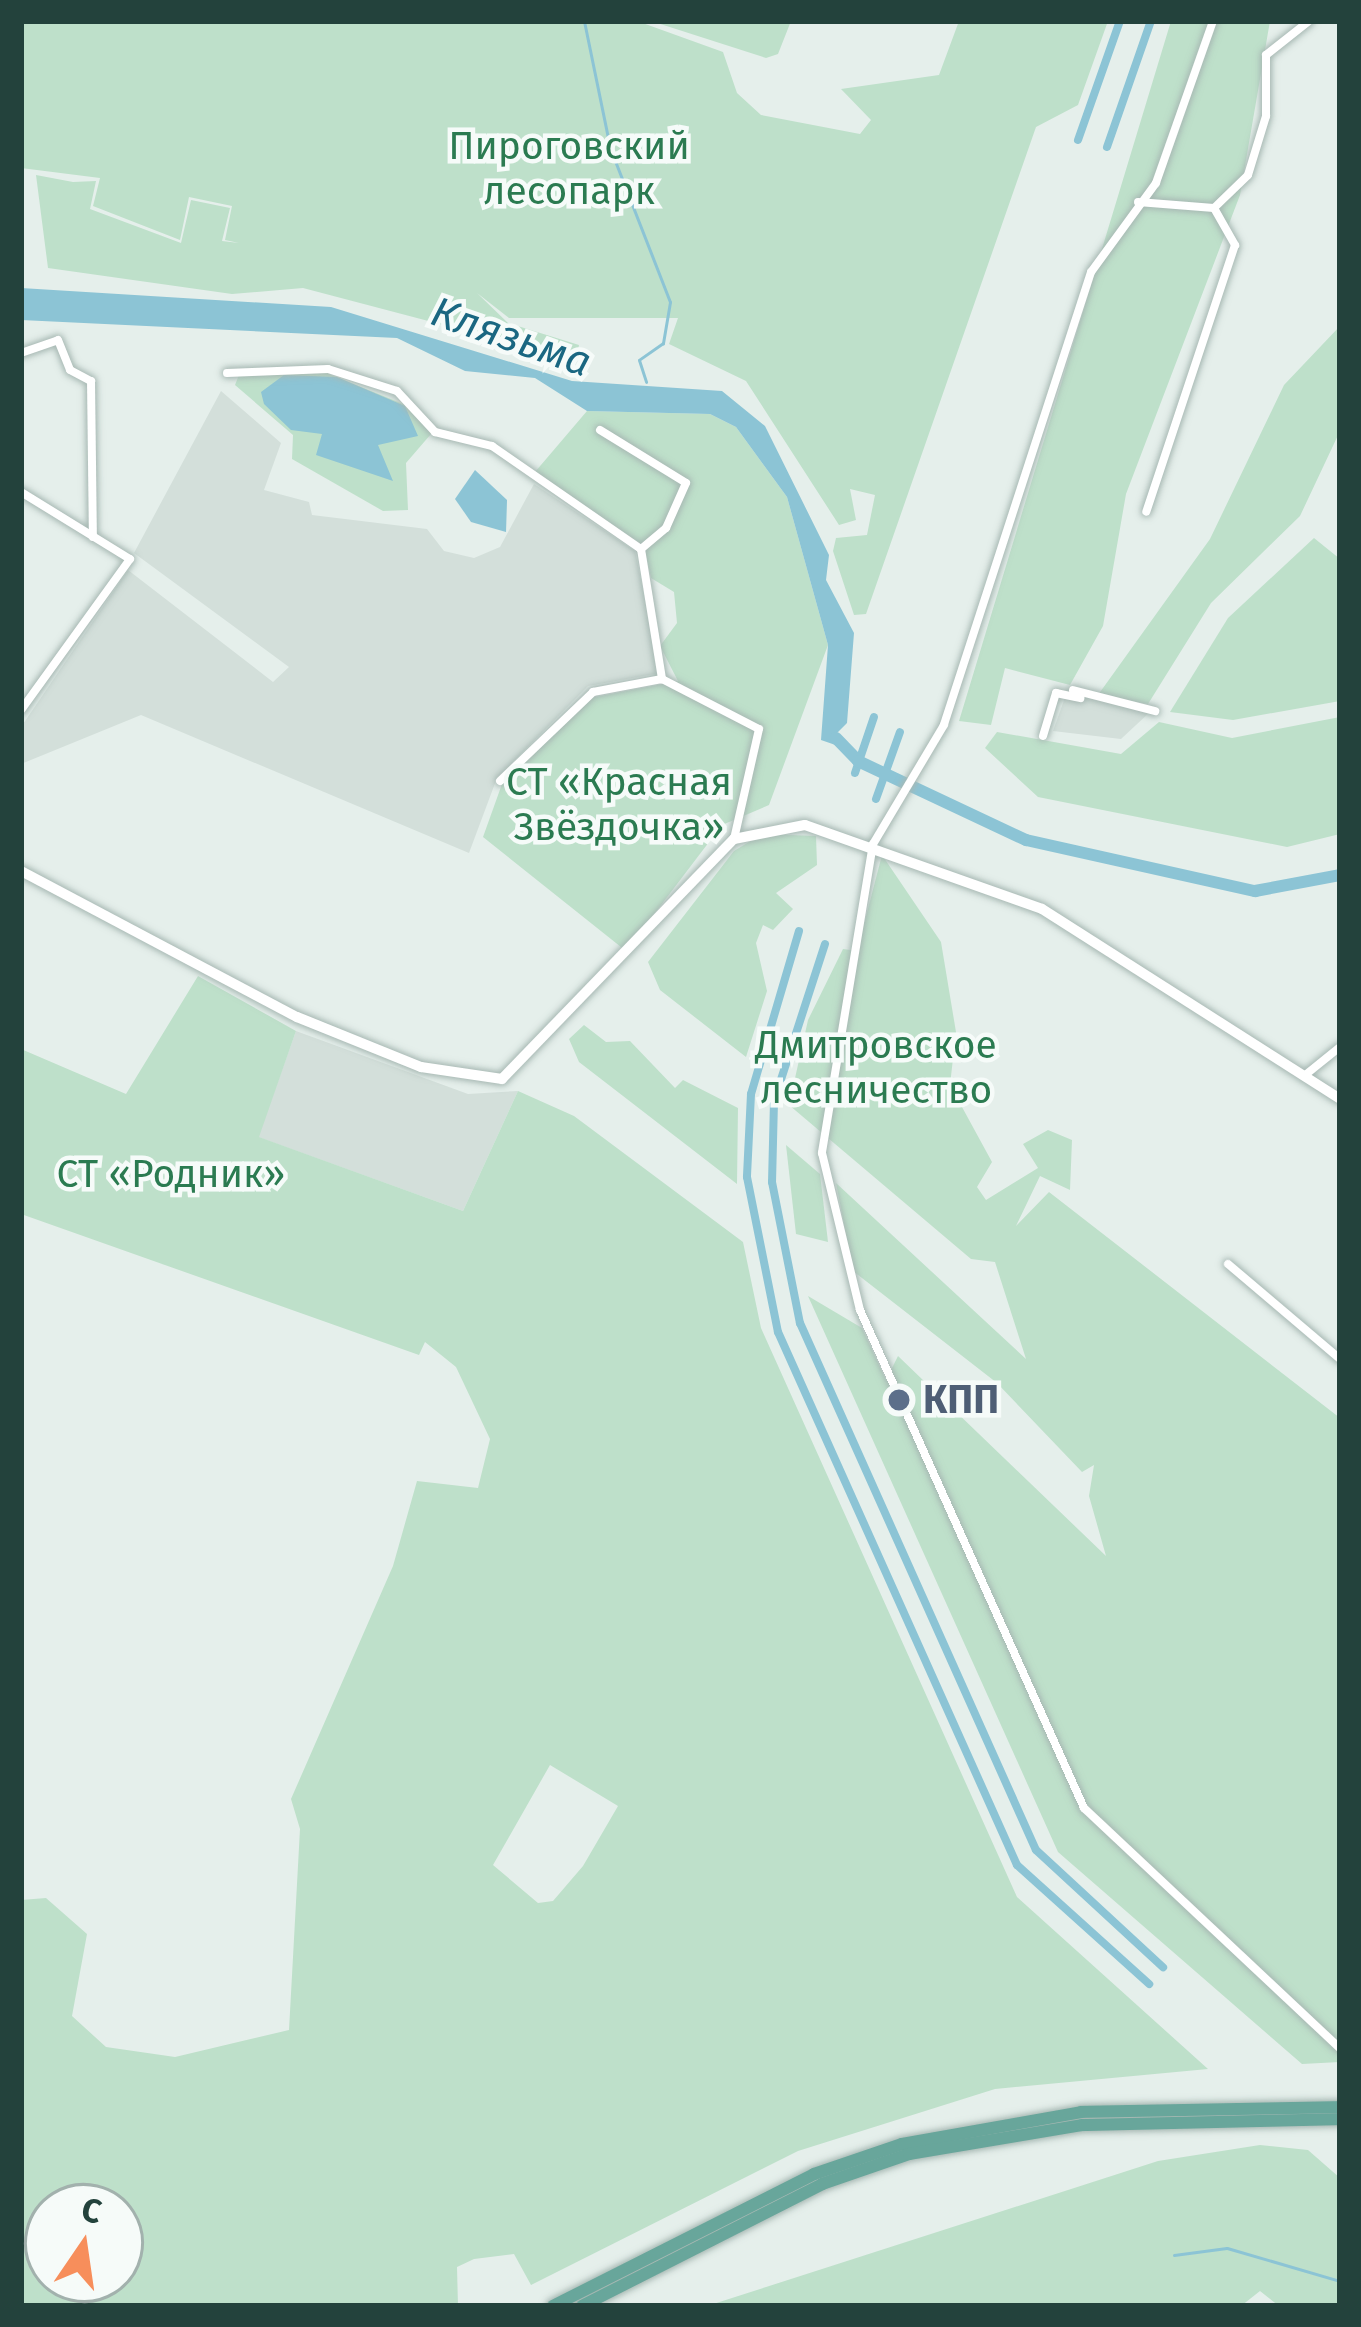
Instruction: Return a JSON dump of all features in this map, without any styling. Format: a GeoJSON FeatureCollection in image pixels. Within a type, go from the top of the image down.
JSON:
{"type":"FeatureCollection","features":[{"type":"Feature","properties":{"kind":"main road"},"geometry":{"type":"LineString","coordinates":[[21,871],[297,1017],[422,1067],[502,1079],[734,839],[779,824],[873,844],[1042,908],[1340,1099]]}},
{"type":"Feature","properties":{"kind":"main road"},"geometry":{"type":"LineString","coordinates":[[553,2306],[814,2174],[902,2144],[1081,2112],[1340,2107]]}},
{"type":"Feature","properties":{"kind":"main road"},"geometry":{"type":"LineString","coordinates":[[582,2306],[822,2184],[910,2154],[1082,2125],[1340,2119]]}},
{"type":"Feature","properties":{"kind":"street"},"geometry":{"type":"LineString","coordinates":[[1213,21],[1156,183],[1091,272],[936,738],[894,799],[873,844],[822,1153],[835,1234],[878,1351],[1084,1808],[1108,1841],[1340,2048]]}},
{"type":"Feature","properties":{"kind":"street"},"geometry":{"type":"LineString","coordinates":[[1214,208],[1248,176],[1266,116],[1266,56],[1310,21]]}},
{"type":"Feature","properties":{"kind":"street"},"geometry":{"type":"LineString","coordinates":[[1138,202],[1214,208],[1230,220],[1232,273],[1146,512]]}},
{"type":"Feature","properties":{"kind":"street"},"geometry":{"type":"LineString","coordinates":[[21,353],[50,341],[91,381],[92,537]]}},
{"type":"Feature","properties":{"kind":"street"},"geometry":{"type":"LineString","coordinates":[[227,373],[328,369],[397,391],[435,432],[492,446],[640,549],[662,679]]}},
{"type":"Feature","properties":{"kind":"street"},"geometry":{"type":"LineString","coordinates":[[600,430],[686,483],[666,528],[640,549]]}},
{"type":"Feature","properties":{"kind":"street"},"geometry":{"type":"LineString","coordinates":[[21,492],[130,560],[21,710]]}},
{"type":"Feature","properties":{"kind":"street"},"geometry":{"type":"LineString","coordinates":[[500,781],[593,692],[662,679],[759,729],[734,839]]}},
{"type":"Feature","properties":{"kind":"street"},"geometry":{"type":"LineString","coordinates":[[1043,736],[1056,693],[1155,711]]}},
{"type":"Feature","properties":{"kind":"street"},"geometry":{"type":"LineString","coordinates":[[1303,1077],[1340,1047]]}},
{"type":"Feature","properties":{"kind":"street"},"geometry":{"type":"LineString","coordinates":[[1228,1264],[1340,1360]]}},
{"type":"Feature","properties":{"kind":"shaded area"},"geometry":{"type":"Polygon","coordinates":[[[221,391],[281,443],[264,490],[309,502],[312,515],[427,529],[444,551],[474,558],[500,547],[534,484],[635,551],[660,673],[588,686],[497,778],[469,853],[141,715],[21,764],[21,727],[128,570],[273,682],[289,667],[134,553],[221,391]]]}},
{"type":"Feature","properties":{"kind":"shaded area"},"geometry":{"type":"Polygon","coordinates":[[[1067,692],[1150,712],[1121,739],[1053,731],[1067,692]]]}},
{"type":"Feature","properties":{"kind":"shaded area"},"geometry":{"type":"Polygon","coordinates":[[[296,1031],[468,1094],[518,1091],[463,1211],[258,1137],[296,1031]]]}},
{"type":"Feature","properties":{"kind":"green space","name":"Пироговский лесопарк"},"geometry":{"type":"Polygon","coordinates":[[[21,21],[637,21],[723,52],[737,93],[761,115],[860,134],[871,120],[841,89],[939,75],[959,21],[1108,21],[1078,105],[1036,127],[866,614],[854,615],[833,551],[836,538],[867,535],[875,495],[850,489],[856,520],[839,525],[746,381],[669,344],[678,318],[509,318],[477,293],[508,323],[579,345],[576,360],[303,288],[232,294],[48,268],[36,175],[96,181],[90,209],[181,243],[191,200],[230,208],[222,241],[239,243],[225,240],[232,206],[189,197],[180,240],[93,206],[100,178],[21,168],[21,21]]]}},
{"type":"Feature","properties":{"kind":"green space"},"geometry":{"type":"Polygon","coordinates":[[[651,21],[791,21],[778,54],[766,58],[651,21]]]}},
{"type":"Feature","properties":{"kind":"green space"},"geometry":{"type":"Polygon","coordinates":[[[1171,21],[1270,21],[1240,195],[1126,494],[1103,626],[1070,685],[1005,668],[991,725],[959,721],[1171,21]]]}},
{"type":"Feature","properties":{"kind":"green space"},"geometry":{"type":"Polygon","coordinates":[[[1340,326],[1340,431],[1300,516],[1211,603],[1148,704],[1098,695],[1210,539],[1284,385],[1340,326]]]}},
{"type":"Feature","properties":{"kind":"green space"},"geometry":{"type":"Polygon","coordinates":[[[319,370],[418,410],[431,434],[406,463],[408,510],[383,511],[292,459],[293,435],[235,385],[239,375],[319,370]]]}},
{"type":"Feature","properties":{"kind":"green space","name":"СТ «Красная Звёздочка»"},"geometry":{"type":"Polygon","coordinates":[[[587,411],[710,414],[736,427],[787,497],[828,645],[769,805],[722,825],[626,951],[483,837],[502,784],[590,698],[678,681],[660,646],[677,623],[674,592],[651,578],[644,546],[535,472],[587,411]]]}},
{"type":"Feature","properties":{"kind":"green space"},"geometry":{"type":"Polygon","coordinates":[[[1314,538],[1340,559],[1340,701],[1233,720],[1170,712],[1228,618],[1314,538]]]}},
{"type":"Feature","properties":{"kind":"green space"},"geometry":{"type":"Polygon","coordinates":[[[1340,717],[1340,834],[1287,847],[1038,797],[985,748],[997,732],[1121,754],[1159,722],[1232,738],[1340,717]]]}},
{"type":"Feature","properties":{"kind":"green space"},"geometry":{"type":"Polygon","coordinates":[[[762,834],[816,836],[817,865],[776,893],[793,909],[773,930],[763,925],[756,943],[767,991],[746,1057],[660,990],[648,962],[734,851],[762,834]]]}},
{"type":"Feature","properties":{"kind":"green space","name":"Дмитровское лесничество"},"geometry":{"type":"Polygon","coordinates":[[[882,855],[941,942],[956,1032],[950,1085],[992,1162],[977,1187],[986,1200],[1038,1168],[1023,1144],[1048,1130],[1072,1140],[1070,1190],[1040,1176],[1016,1226],[1049,1192],[1340,1418],[1340,2062],[1302,2064],[1058,1852],[808,1296],[862,1328],[886,1380],[898,1356],[1106,1556],[1089,1496],[1094,1465],[1082,1472],[997,1383],[853,1271],[836,1183],[1026,1359],[995,1262],[971,1259],[789,1105],[808,1020],[843,949],[857,951],[882,855]]]}},
{"type":"Feature","properties":{"kind":"green space","name":"СТ «Родник»"},"geometry":{"type":"Polygon","coordinates":[[[198,976],[296,1031],[259,1137],[463,1211],[518,1091],[574,1116],[743,1242],[761,1328],[1017,1897],[1208,2069],[995,2089],[798,2151],[531,2285],[514,2254],[474,2259],[457,2267],[458,2306],[21,2306],[21,1900],[46,1898],[87,1934],[72,2016],[106,2047],[175,2057],[289,2030],[300,1829],[291,1799],[393,1566],[417,1481],[478,1488],[490,1439],[456,1367],[425,1342],[419,1355],[21,1214],[21,1049],[126,1094],[198,976]],[[550,1765],[493,1865],[538,1903],[553,1901],[583,1866],[618,1806],[550,1765]]]}},
{"type":"Feature","properties":{"kind":"green space"},"geometry":{"type":"Polygon","coordinates":[[[584,1025],[606,1042],[630,1041],[675,1088],[683,1080],[738,1108],[737,1184],[579,1062],[569,1039],[584,1025]]]}},
{"type":"Feature","properties":{"kind":"green space"},"geometry":{"type":"Polygon","coordinates":[[[786,1145],[820,1174],[828,1242],[796,1234],[786,1145]]]}},
{"type":"Feature","properties":{"kind":"green space"},"geometry":{"type":"Polygon","coordinates":[[[1260,2145],[1308,2150],[1340,2178],[1340,2306],[1279,2306],[1260,2291],[1241,2306],[707,2306],[1158,2161],[1260,2145]]]}},
{"type":"Feature","properties":{"kind":"water"},"geometry":{"type":"Polygon","coordinates":[[[21,288],[331,307],[572,381],[722,391],[765,426],[829,555],[826,580],[854,633],[847,723],[837,733],[847,749],[821,740],[828,645],[787,497],[736,427],[710,414],[587,411],[535,378],[465,371],[397,338],[21,320],[21,288]]]}},
{"type":"Feature","properties":{"kind":"water"},"geometry":{"type":"Polygon","coordinates":[[[284,375],[337,377],[405,406],[418,436],[378,445],[393,481],[316,455],[322,434],[291,430],[264,404],[261,392],[284,375]]]}},
{"type":"Feature","properties":{"kind":"water"},"geometry":{"type":"Polygon","coordinates":[[[475,470],[507,500],[506,532],[471,522],[455,499],[475,470]]]}},
{"type":"Feature","properties":{"kind":"waterway"},"geometry":{"type":"LineString","coordinates":[[584,21],[610,148],[670,302],[663,343],[639,360],[646,382]]}},
{"type":"Feature","properties":{"kind":"waterway"},"geometry":{"type":"LineString","coordinates":[[1078,140],[1120,21]]}},
{"type":"Feature","properties":{"kind":"waterway"},"geometry":{"type":"LineString","coordinates":[[1107,147],[1151,21]]}},
{"type":"Feature","properties":{"kind":"waterway"},"geometry":{"type":"LineString","coordinates":[[855,773],[874,717]]}},
{"type":"Feature","properties":{"kind":"waterway"},"geometry":{"type":"LineString","coordinates":[[876,799],[900,732]]}},
{"type":"Feature","properties":{"kind":"waterway","name":"Клязьма"},"geometry":{"type":"LineString","coordinates":[[836,738],[858,761],[1026,840],[1255,891],[1340,875]]}},
{"type":"Feature","properties":{"kind":"waterway"},"geometry":{"type":"LineString","coordinates":[[799,931],[751,1094],[747,1177],[778,1332],[1017,1865],[1149,1984]]}},
{"type":"Feature","properties":{"kind":"waterway"},"geometry":{"type":"LineString","coordinates":[[825,944],[774,1101],[772,1182],[800,1323],[1036,1850],[1163,1967]]}},
{"type":"Feature","properties":{"kind":"waterway"},"geometry":{"type":"LineString","coordinates":[[1174,2255],[1227,2248],[1340,2281]]}},
{"type":"Feature","properties":{"kind":"place","name":"КПП"},"geometry":{"type":"Point","coordinates":[899,1400]}}]}
